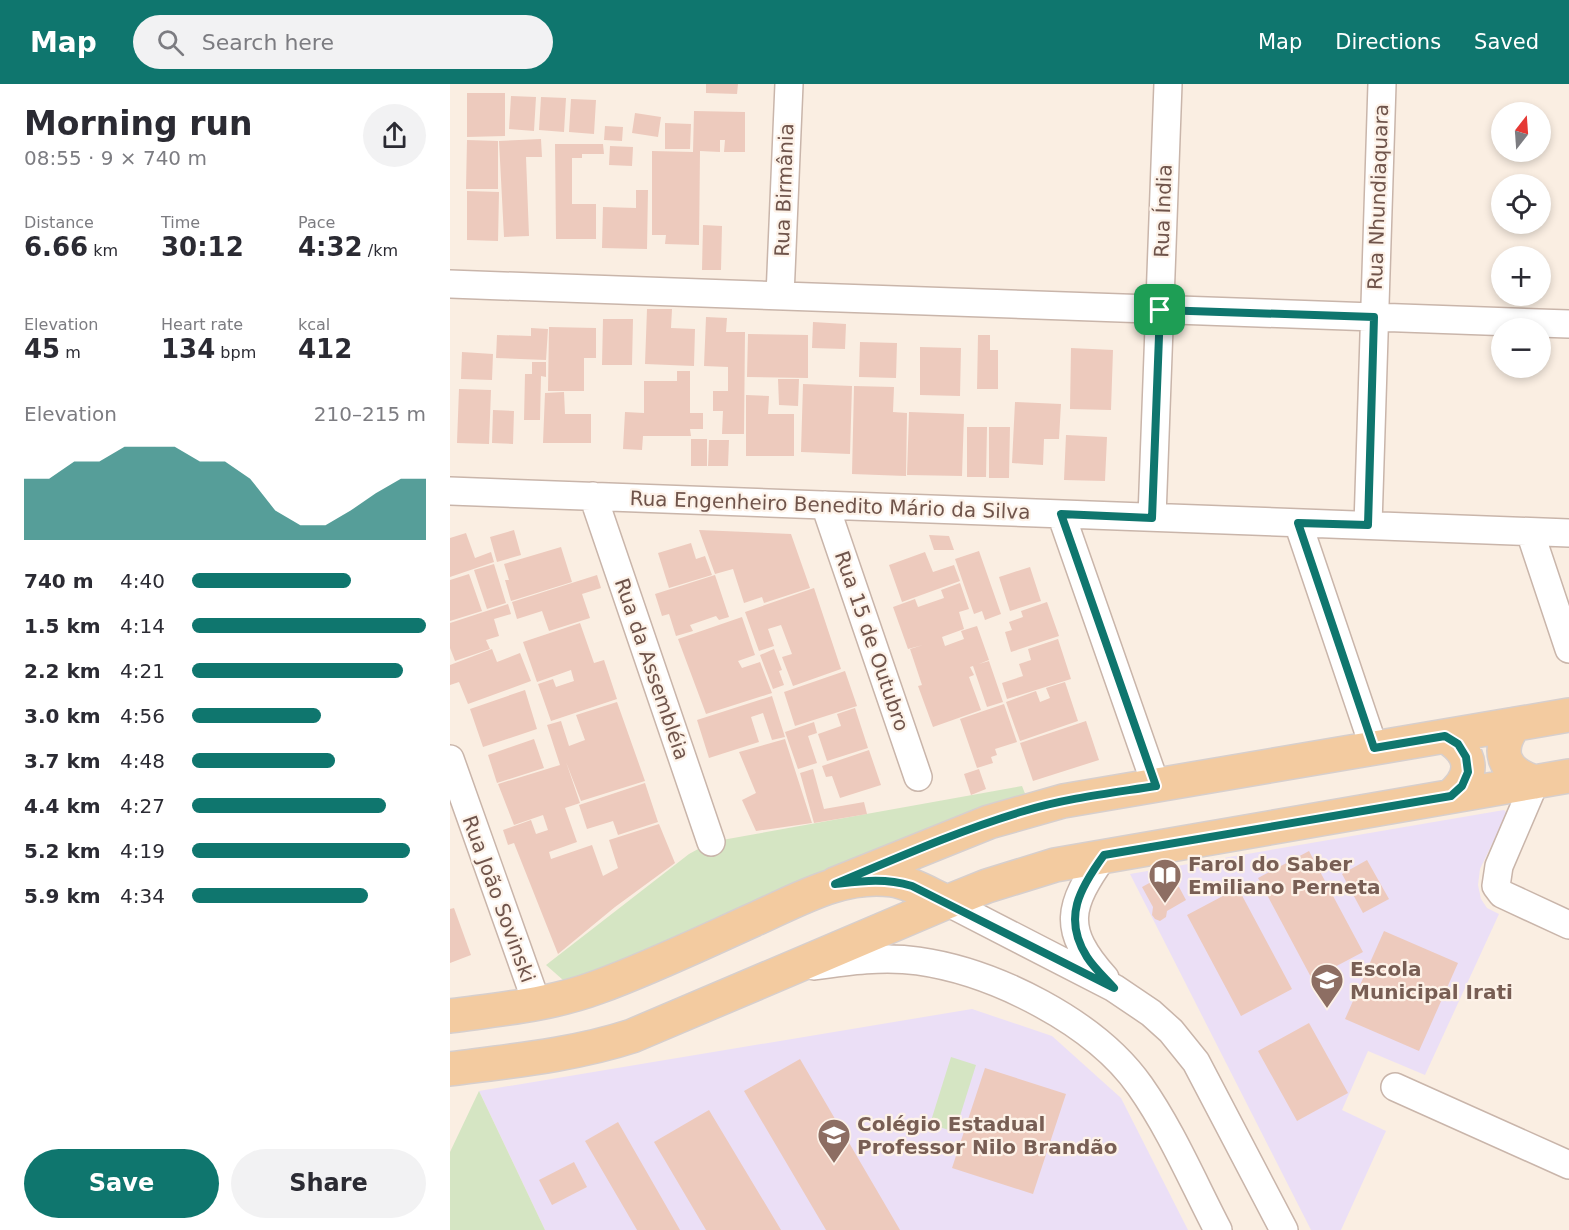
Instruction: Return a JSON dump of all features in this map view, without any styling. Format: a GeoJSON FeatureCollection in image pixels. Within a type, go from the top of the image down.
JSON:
{"type":"FeatureCollection","features":[{"type":"Feature","properties":{"kind":"main road"},"geometry":{"type":"LineString","coordinates":[[450,1016],[557,1000],[600,986],[951,836],[1026,810],[1063,801],[1569,715]]}},
{"type":"Feature","properties":{"kind":"main road"},"geometry":{"type":"LineString","coordinates":[[1515,724],[1506,736],[1503,752],[1508,767],[1520,777],[1535,782]]}},
{"type":"Feature","properties":{"kind":"main road"},"geometry":{"type":"LineString","coordinates":[[1445,736],[1458,744],[1466,757],[1468,772],[1462,786],[1451,796]]}},
{"type":"Feature","properties":{"kind":"main road"},"geometry":{"type":"LineString","coordinates":[[450,1069],[571,1052],[632,1036],[947,902],[1023,874],[1055,865],[1569,776]]}},
{"type":"Feature","properties":{"kind":"main road"},"geometry":{"type":"LineString","coordinates":[[835,884],[891,880],[912,886],[947,902]]}},
{"type":"Feature","properties":{"kind":"street","name":"Rua Birmânia"},"geometry":{"type":"LineString","coordinates":[[780,296],[789,84]]}},
{"type":"Feature","properties":{"kind":"street","name":"Rua Índia"},"geometry":{"type":"LineString","coordinates":[[1152,518],[1168,84]]}},
{"type":"Feature","properties":{"kind":"street","name":"Rua Nhundiaquara"},"geometry":{"type":"LineString","coordinates":[[1368,525],[1382,84]]}},
{"type":"Feature","properties":{"kind":"street"},"geometry":{"type":"LineString","coordinates":[[450,284],[1569,324]]}},
{"type":"Feature","properties":{"kind":"street","name":"Rua Engenheiro Benedito Mário da Silva"},"geometry":{"type":"LineString","coordinates":[[450,491],[1569,533]]}},
{"type":"Feature","properties":{"kind":"street","name":"Rua da Assembléia"},"geometry":{"type":"LineString","coordinates":[[593,496],[711,842]]}},
{"type":"Feature","properties":{"kind":"street","name":"Rua 15 de Outubro"},"geometry":{"type":"LineString","coordinates":[[825,505],[918,777]]}},
{"type":"Feature","properties":{"kind":"street"},"geometry":{"type":"LineString","coordinates":[[1061,514],[1156,786]]}},
{"type":"Feature","properties":{"kind":"street"},"geometry":{"type":"LineString","coordinates":[[1298,523],[1374,748]]}},
{"type":"Feature","properties":{"kind":"street"},"geometry":{"type":"LineString","coordinates":[[1530,532],[1569,649]]}},
{"type":"Feature","properties":{"kind":"street","name":"Rua João Sovinski"},"geometry":{"type":"LineString","coordinates":[[450,759],[537,1004]]}},
{"type":"Feature","properties":{"kind":"street"},"geometry":{"type":"LineString","coordinates":[[1535,782],[1499,866],[1496,886],[1502,894],[1569,925]]}},
{"type":"Feature","properties":{"kind":"street"},"geometry":{"type":"LineString","coordinates":[[1104,855],[1081,891],[1075,906],[1075,924],[1078,940],[1087,958],[1114,988]]}},
{"type":"Feature","properties":{"kind":"street"},"geometry":{"type":"LineString","coordinates":[[947,902],[1114,988],[1151,1013],[1187,1049],[1196,1062],[1284,1230]]}},
{"type":"Feature","properties":{"kind":"street"},"geometry":{"type":"LineString","coordinates":[[789,969],[867,960],[918,961],[992,980],[1053,1010],[1082,1029],[1139,1083],[1155,1108],[1218,1230]]}},
{"type":"Feature","properties":{"kind":"street"},"geometry":{"type":"LineString","coordinates":[[1395,1087],[1569,1165]]}},
{"type":"Feature","properties":{"kind":"shaded area","name":"Escola Municipal Irati"},"geometry":{"type":"Polygon","coordinates":[[[1504,810],[1507,813],[1480,869],[1478,885],[1481,899],[1487,908],[1499,914],[1425,1075],[1368,1051],[1342,1110],[1386,1131],[1341,1230],[1311,1230],[1130,874],[1504,810]]]}},
{"type":"Feature","properties":{"kind":"shaded area","name":"Colégio Estadual Professor Nilo Brandão"},"geometry":{"type":"Polygon","coordinates":[[[972,1009],[1052,1036],[1121,1098],[1188,1230],[545,1230],[479,1091],[972,1009]]]}},
{"type":"Feature","properties":{"kind":"green space"},"geometry":{"type":"Polygon","coordinates":[[[1022,786],[1026,796],[957,819],[603,968],[563,980],[546,965],[689,854],[711,842],[1022,786]]]}},
{"type":"Feature","properties":{"kind":"green space"},"geometry":{"type":"Polygon","coordinates":[[[951,1057],[976,1065],[955,1132],[930,1124],[951,1057]]]}},
{"type":"Feature","properties":{"kind":"green space"},"geometry":{"type":"Polygon","coordinates":[[[479,1091],[545,1230],[450,1230],[450,1152],[479,1091]]]}},
{"type":"Feature","properties":{"kind":"building"},"geometry":{"type":"Polygon","coordinates":[[[706,84],[738,84],[737,94],[706,93],[706,84]]]}},
{"type":"Feature","properties":{"kind":"building"},"geometry":{"type":"Polygon","coordinates":[[[467,93],[505,93],[505,136],[467,137],[467,93]]]}},
{"type":"Feature","properties":{"kind":"building"},"geometry":{"type":"Polygon","coordinates":[[[511,96],[536,97],[534,131],[509,129],[511,96]]]}},
{"type":"Feature","properties":{"kind":"building"},"geometry":{"type":"Polygon","coordinates":[[[541,97],[566,98],[564,132],[539,130],[541,97]]]}},
{"type":"Feature","properties":{"kind":"building"},"geometry":{"type":"Polygon","coordinates":[[[571,99],[596,100],[594,134],[569,132],[571,99]]]}},
{"type":"Feature","properties":{"kind":"building"},"geometry":{"type":"Polygon","coordinates":[[[694,111],[745,112],[745,152],[724,152],[725,140],[720,140],[720,152],[700,151],[699,245],[665,244],[666,235],[652,235],[652,151],[693,152],[694,111]]]}},
{"type":"Feature","properties":{"kind":"building"},"geometry":{"type":"Polygon","coordinates":[[[635,113],[661,117],[658,137],[632,133],[635,113]]]}},
{"type":"Feature","properties":{"kind":"building"},"geometry":{"type":"Polygon","coordinates":[[[665,123],[691,124],[690,149],[665,149],[665,123]]]}},
{"type":"Feature","properties":{"kind":"building"},"geometry":{"type":"Polygon","coordinates":[[[605,126],[623,127],[622,141],[604,140],[605,126]]]}},
{"type":"Feature","properties":{"kind":"building"},"geometry":{"type":"Polygon","coordinates":[[[541,139],[542,157],[526,157],[529,236],[504,237],[499,141],[541,139]]]}},
{"type":"Feature","properties":{"kind":"building"},"geometry":{"type":"Polygon","coordinates":[[[467,140],[498,141],[498,189],[466,189],[467,140]]]}},
{"type":"Feature","properties":{"kind":"building"},"geometry":{"type":"Polygon","coordinates":[[[555,144],[603,144],[604,154],[582,154],[582,158],[572,158],[572,204],[596,204],[596,239],[556,239],[555,144]]]}},
{"type":"Feature","properties":{"kind":"building"},"geometry":{"type":"Polygon","coordinates":[[[610,146],[633,147],[632,166],[609,165],[610,146]]]}},
{"type":"Feature","properties":{"kind":"building"},"geometry":{"type":"Polygon","coordinates":[[[636,190],[648,190],[647,249],[602,248],[603,207],[636,208],[636,190]]]}},
{"type":"Feature","properties":{"kind":"building"},"geometry":{"type":"Polygon","coordinates":[[[467,191],[499,192],[498,241],[467,240],[467,191]]]}},
{"type":"Feature","properties":{"kind":"building"},"geometry":{"type":"Polygon","coordinates":[[[703,225],[722,226],[721,270],[702,270],[703,225]]]}},
{"type":"Feature","properties":{"kind":"building"},"geometry":{"type":"Polygon","coordinates":[[[647,309],[672,309],[671,328],[695,329],[694,366],[645,364],[647,309]]]}},
{"type":"Feature","properties":{"kind":"building"},"geometry":{"type":"Polygon","coordinates":[[[706,317],[727,318],[726,332],[745,332],[744,434],[722,434],[723,411],[713,411],[713,391],[728,391],[728,367],[704,366],[706,317]]]}},
{"type":"Feature","properties":{"kind":"building"},"geometry":{"type":"Polygon","coordinates":[[[603,319],[633,319],[632,365],[602,365],[603,319]]]}},
{"type":"Feature","properties":{"kind":"building"},"geometry":{"type":"Polygon","coordinates":[[[813,322],[846,324],[845,349],[812,348],[813,322]]]}},
{"type":"Feature","properties":{"kind":"building"},"geometry":{"type":"Polygon","coordinates":[[[549,327],[596,328],[596,358],[584,358],[584,391],[548,391],[549,327]]]}},
{"type":"Feature","properties":{"kind":"building"},"geometry":{"type":"Polygon","coordinates":[[[531,328],[548,329],[546,360],[496,358],[497,335],[531,336],[531,328]]]}},
{"type":"Feature","properties":{"kind":"building"},"geometry":{"type":"Polygon","coordinates":[[[748,334],[808,335],[808,378],[747,377],[748,334]]]}},
{"type":"Feature","properties":{"kind":"building"},"geometry":{"type":"Polygon","coordinates":[[[978,335],[990,335],[990,350],[998,350],[998,389],[977,389],[978,335]]]}},
{"type":"Feature","properties":{"kind":"building"},"geometry":{"type":"Polygon","coordinates":[[[860,342],[897,343],[896,378],[859,377],[860,342]]]}},
{"type":"Feature","properties":{"kind":"building"},"geometry":{"type":"Polygon","coordinates":[[[920,347],[961,348],[960,396],[920,395],[920,347]]]}},
{"type":"Feature","properties":{"kind":"building"},"geometry":{"type":"Polygon","coordinates":[[[1071,348],[1113,350],[1111,410],[1070,409],[1071,348]]]}},
{"type":"Feature","properties":{"kind":"building"},"geometry":{"type":"Polygon","coordinates":[[[462,352],[493,354],[492,380],[461,379],[462,352]]]}},
{"type":"Feature","properties":{"kind":"building"},"geometry":{"type":"Polygon","coordinates":[[[532,362],[546,362],[546,377],[541,376],[540,420],[524,420],[525,374],[532,374],[532,362]]]}},
{"type":"Feature","properties":{"kind":"building"},"geometry":{"type":"Polygon","coordinates":[[[677,371],[690,371],[690,413],[703,413],[703,429],[690,429],[691,436],[643,436],[642,450],[623,449],[625,412],[644,413],[644,381],[677,381],[677,371]]]}},
{"type":"Feature","properties":{"kind":"building"},"geometry":{"type":"Polygon","coordinates":[[[778,379],[799,379],[798,406],[779,405],[778,379]]]}},
{"type":"Feature","properties":{"kind":"building"},"geometry":{"type":"Polygon","coordinates":[[[803,384],[852,386],[850,454],[801,452],[803,384]]]}},
{"type":"Feature","properties":{"kind":"building"},"geometry":{"type":"Polygon","coordinates":[[[854,386],[894,387],[893,412],[907,413],[906,476],[852,474],[854,386]]]}},
{"type":"Feature","properties":{"kind":"building"},"geometry":{"type":"Polygon","coordinates":[[[459,389],[491,390],[489,444],[457,443],[459,389]]]}},
{"type":"Feature","properties":{"kind":"building"},"geometry":{"type":"Polygon","coordinates":[[[564,392],[565,414],[591,414],[591,443],[543,443],[545,393],[564,392]]]}},
{"type":"Feature","properties":{"kind":"building"},"geometry":{"type":"Polygon","coordinates":[[[746,395],[769,396],[768,414],[794,414],[794,456],[746,456],[746,395]]]}},
{"type":"Feature","properties":{"kind":"building"},"geometry":{"type":"Polygon","coordinates":[[[1015,402],[1061,404],[1059,439],[1044,439],[1043,465],[1012,463],[1015,402]]]}},
{"type":"Feature","properties":{"kind":"building"},"geometry":{"type":"Polygon","coordinates":[[[493,410],[514,411],[513,444],[492,443],[493,410]]]}},
{"type":"Feature","properties":{"kind":"building"},"geometry":{"type":"Polygon","coordinates":[[[909,412],[964,414],[962,476],[907,475],[909,412]]]}},
{"type":"Feature","properties":{"kind":"building"},"geometry":{"type":"Polygon","coordinates":[[[967,427],[987,427],[986,477],[967,477],[967,427]]]}},
{"type":"Feature","properties":{"kind":"building"},"geometry":{"type":"Polygon","coordinates":[[[989,427],[1010,427],[1009,478],[989,478],[989,427]]]}},
{"type":"Feature","properties":{"kind":"building"},"geometry":{"type":"Polygon","coordinates":[[[1066,435],[1107,437],[1105,481],[1064,480],[1066,435]]]}},
{"type":"Feature","properties":{"kind":"building"},"geometry":{"type":"Polygon","coordinates":[[[691,439],[707,439],[707,466],[691,466],[691,439]]]}},
{"type":"Feature","properties":{"kind":"building"},"geometry":{"type":"Polygon","coordinates":[[[709,440],[729,440],[728,466],[708,466],[709,440]]]}},
{"type":"Feature","properties":{"kind":"building"},"geometry":{"type":"Polygon","coordinates":[[[514,530],[521,555],[497,562],[490,537],[514,530]]]}},
{"type":"Feature","properties":{"kind":"building"},"geometry":{"type":"Polygon","coordinates":[[[699,530],[791,534],[810,588],[764,603],[762,597],[744,603],[733,569],[715,574],[699,530]]]}},
{"type":"Feature","properties":{"kind":"building"},"geometry":{"type":"Polygon","coordinates":[[[466,533],[475,558],[491,552],[494,562],[450,577],[450,538],[466,533]]]}},
{"type":"Feature","properties":{"kind":"building"},"geometry":{"type":"Polygon","coordinates":[[[929,535],[949,536],[954,550],[934,550],[929,535]]]}},
{"type":"Feature","properties":{"kind":"building"},"geometry":{"type":"Polygon","coordinates":[[[691,543],[696,559],[705,556],[712,575],[669,588],[658,553],[691,543]]]}},
{"type":"Feature","properties":{"kind":"building"},"geometry":{"type":"Polygon","coordinates":[[[561,547],[572,582],[511,601],[505,580],[509,580],[504,564],[561,547]]]}},
{"type":"Feature","properties":{"kind":"building"},"geometry":{"type":"Polygon","coordinates":[[[979,551],[1001,614],[985,620],[982,611],[974,614],[955,559],[979,551]]]}},
{"type":"Feature","properties":{"kind":"building"},"geometry":{"type":"Polygon","coordinates":[[[925,552],[933,572],[954,565],[960,581],[902,602],[889,565],[925,552]]]}},
{"type":"Feature","properties":{"kind":"building"},"geometry":{"type":"Polygon","coordinates":[[[494,564],[506,603],[487,609],[474,570],[494,564]]]}},
{"type":"Feature","properties":{"kind":"building"},"geometry":{"type":"Polygon","coordinates":[[[1030,567],[1041,601],[1010,611],[999,577],[1030,567]]]}},
{"type":"Feature","properties":{"kind":"building"},"geometry":{"type":"Polygon","coordinates":[[[469,574],[482,611],[450,621],[450,580],[469,574]]]}},
{"type":"Feature","properties":{"kind":"building"},"geometry":{"type":"Polygon","coordinates":[[[597,575],[601,588],[582,594],[590,618],[549,631],[542,611],[517,619],[512,602],[597,575]]]}},
{"type":"Feature","properties":{"kind":"building"},"geometry":{"type":"Polygon","coordinates":[[[715,575],[729,617],[719,620],[716,616],[690,625],[693,631],[676,636],[669,614],[662,616],[655,594],[715,575]]]}},
{"type":"Feature","properties":{"kind":"building"},"geometry":{"type":"Polygon","coordinates":[[[960,583],[969,609],[959,612],[964,629],[942,637],[945,646],[964,639],[961,631],[977,626],[989,660],[979,664],[989,661],[1003,702],[987,707],[973,666],[970,667],[974,675],[969,677],[981,710],[933,727],[918,686],[922,685],[910,649],[923,645],[908,649],[893,607],[915,599],[918,607],[944,598],[941,590],[960,583]]]}},
{"type":"Feature","properties":{"kind":"building"},"geometry":{"type":"Polygon","coordinates":[[[814,588],[841,669],[793,686],[782,657],[792,654],[781,625],[768,629],[774,646],[759,651],[745,612],[814,588]]]}},
{"type":"Feature","properties":{"kind":"building"},"geometry":{"type":"Polygon","coordinates":[[[1047,602],[1059,636],[1011,652],[1005,632],[1012,630],[1009,622],[1023,617],[1021,611],[1047,602]]]}},
{"type":"Feature","properties":{"kind":"building"},"geometry":{"type":"Polygon","coordinates":[[[508,604],[511,614],[494,619],[499,636],[486,640],[490,649],[455,661],[450,648],[450,623],[508,604]]]}},
{"type":"Feature","properties":{"kind":"building"},"geometry":{"type":"Polygon","coordinates":[[[742,617],[755,655],[738,661],[742,668],[760,662],[772,693],[706,714],[678,639],[742,617]]]}},
{"type":"Feature","properties":{"kind":"building"},"geometry":{"type":"Polygon","coordinates":[[[580,623],[594,663],[604,660],[617,699],[551,721],[538,684],[553,679],[556,687],[574,681],[571,670],[537,682],[523,642],[580,623]]]}},
{"type":"Feature","properties":{"kind":"building"},"geometry":{"type":"Polygon","coordinates":[[[1058,639],[1071,679],[1007,699],[1002,683],[1023,676],[1019,664],[1031,660],[1028,649],[1058,639]]]}},
{"type":"Feature","properties":{"kind":"building"},"geometry":{"type":"Polygon","coordinates":[[[492,649],[497,662],[520,653],[531,681],[468,704],[459,682],[450,685],[450,665],[492,649]]]}},
{"type":"Feature","properties":{"kind":"building"},"geometry":{"type":"Polygon","coordinates":[[[774,649],[782,670],[779,671],[784,685],[773,689],[760,655],[774,649]]]}},
{"type":"Feature","properties":{"kind":"building"},"geometry":{"type":"Polygon","coordinates":[[[845,671],[857,706],[795,726],[784,692],[845,671]]]}},
{"type":"Feature","properties":{"kind":"building"},"geometry":{"type":"Polygon","coordinates":[[[1065,682],[1078,721],[1020,741],[1006,702],[1036,691],[1040,702],[1050,698],[1046,688],[1065,682]]]}},
{"type":"Feature","properties":{"kind":"building"},"geometry":{"type":"Polygon","coordinates":[[[525,690],[537,729],[483,747],[470,709],[525,690]]]}},
{"type":"Feature","properties":{"kind":"building"},"geometry":{"type":"Polygon","coordinates":[[[772,696],[785,737],[772,740],[763,713],[751,717],[759,742],[709,758],[697,720],[772,696]]]}},
{"type":"Feature","properties":{"kind":"building"},"geometry":{"type":"Polygon","coordinates":[[[617,702],[645,781],[581,801],[566,762],[580,803],[565,808],[577,842],[549,852],[551,859],[592,845],[603,876],[618,868],[609,840],[659,824],[675,863],[615,907],[558,954],[514,843],[508,845],[503,830],[531,820],[536,834],[548,830],[543,815],[514,825],[498,784],[560,765],[547,725],[561,721],[569,746],[585,740],[576,715],[617,702]]]}},
{"type":"Feature","properties":{"kind":"building"},"geometry":{"type":"Polygon","coordinates":[[[1004,704],[1017,742],[995,749],[997,755],[991,757],[993,763],[977,768],[960,719],[1004,704]]]}},
{"type":"Feature","properties":{"kind":"building"},"geometry":{"type":"Polygon","coordinates":[[[855,708],[868,748],[827,761],[818,734],[841,726],[837,714],[855,708]]]}},
{"type":"Feature","properties":{"kind":"building"},"geometry":{"type":"Polygon","coordinates":[[[1086,721],[1099,760],[1033,781],[1020,743],[1086,721]]]}},
{"type":"Feature","properties":{"kind":"building"},"geometry":{"type":"Polygon","coordinates":[[[814,722],[817,733],[808,736],[817,763],[798,769],[785,732],[814,722]]]}},
{"type":"Feature","properties":{"kind":"building"},"geometry":{"type":"Polygon","coordinates":[[[534,739],[544,768],[497,783],[488,755],[534,739]]]}},
{"type":"Feature","properties":{"kind":"building"},"geometry":{"type":"Polygon","coordinates":[[[785,739],[812,823],[756,831],[742,800],[756,793],[739,752],[785,739]]]}},
{"type":"Feature","properties":{"kind":"building"},"geometry":{"type":"Polygon","coordinates":[[[869,750],[881,785],[840,798],[832,776],[826,777],[822,766],[869,750]]]}},
{"type":"Feature","properties":{"kind":"building"},"geometry":{"type":"Polygon","coordinates":[[[813,769],[824,809],[864,802],[867,814],[814,823],[800,773],[813,769]]]}},
{"type":"Feature","properties":{"kind":"building"},"geometry":{"type":"Polygon","coordinates":[[[979,769],[986,789],[971,795],[964,774],[979,769]]]}},
{"type":"Feature","properties":{"kind":"building"},"geometry":{"type":"Polygon","coordinates":[[[645,783],[658,822],[618,835],[613,821],[587,829],[579,805],[645,783]]]}},
{"type":"Feature","properties":{"kind":"building"},"geometry":{"type":"Polygon","coordinates":[[[1309,851],[1363,952],[1312,979],[1258,878],[1309,851]]]}},
{"type":"Feature","properties":{"kind":"building"},"geometry":{"type":"Polygon","coordinates":[[[1367,860],[1389,899],[1363,913],[1342,874],[1367,860]]]}},
{"type":"Feature","properties":{"kind":"building","name":"Farol do Saber Emiliano Perneta"},"geometry":{"type":"Polygon","coordinates":[[[1153,881],[1167,881],[1179,887],[1186,900],[1167,911],[1166,917],[1160,921],[1152,915],[1153,907],[1142,887],[1153,881]]]}},
{"type":"Feature","properties":{"kind":"building"},"geometry":{"type":"Polygon","coordinates":[[[1238,888],[1292,989],[1241,1016],[1187,915],[1238,888]]]}},
{"type":"Feature","properties":{"kind":"building"},"geometry":{"type":"Polygon","coordinates":[[[454,908],[471,955],[450,963],[450,909],[454,908]]]}},
{"type":"Feature","properties":{"kind":"building"},"geometry":{"type":"Polygon","coordinates":[[[1384,931],[1458,963],[1419,1051],[1345,1019],[1384,931]]]}},
{"type":"Feature","properties":{"kind":"building"},"geometry":{"type":"Polygon","coordinates":[[[1309,1023],[1348,1093],[1297,1121],[1258,1051],[1309,1023]]]}},
{"type":"Feature","properties":{"kind":"building"},"geometry":{"type":"Polygon","coordinates":[[[800,1059],[900,1230],[826,1230],[744,1091],[800,1059]]]}},
{"type":"Feature","properties":{"kind":"building"},"geometry":{"type":"Polygon","coordinates":[[[985,1068],[1066,1094],[1033,1194],[952,1168],[985,1068]]]}},
{"type":"Feature","properties":{"kind":"building"},"geometry":{"type":"Polygon","coordinates":[[[709,1110],[781,1230],[706,1230],[654,1142],[709,1110]]]}},
{"type":"Feature","properties":{"kind":"building"},"geometry":{"type":"Polygon","coordinates":[[[618,1122],[680,1230],[637,1230],[585,1141],[618,1122]]]}},
{"type":"Feature","properties":{"kind":"building"},"geometry":{"type":"Polygon","coordinates":[[[574,1162],[587,1187],[552,1205],[539,1180],[574,1162]]]}},
{"type":"Feature","properties":{"kind":"place","name":"Farol do Saber Emiliano Perneta"},"geometry":{"type":"Point","coordinates":[1165,904]}},
{"type":"Feature","properties":{"kind":"place","name":"Escola Municipal Irati"},"geometry":{"type":"Point","coordinates":[1327,1009]}},
{"type":"Feature","properties":{"kind":"place","name":"Colégio Estadual Professor Nilo Brandão"},"geometry":{"type":"Point","coordinates":[834,1164]}},
{"type":"Feature","properties":{"kind":"route"},"geometry":{"type":"LineString","coordinates":[[1160,310],[1374,317],[1368,525],[1298,523],[1374,748],[1445,736],[1458,744],[1466,757],[1468,772],[1462,786],[1451,796],[1104,855],[1081,891],[1075,906],[1075,924],[1078,940],[1087,958],[1114,988],[912,886],[891,880],[835,884],[951,836],[1026,810],[1063,801],[1156,786],[1061,514],[1152,518],[1160,310]]}}]}
